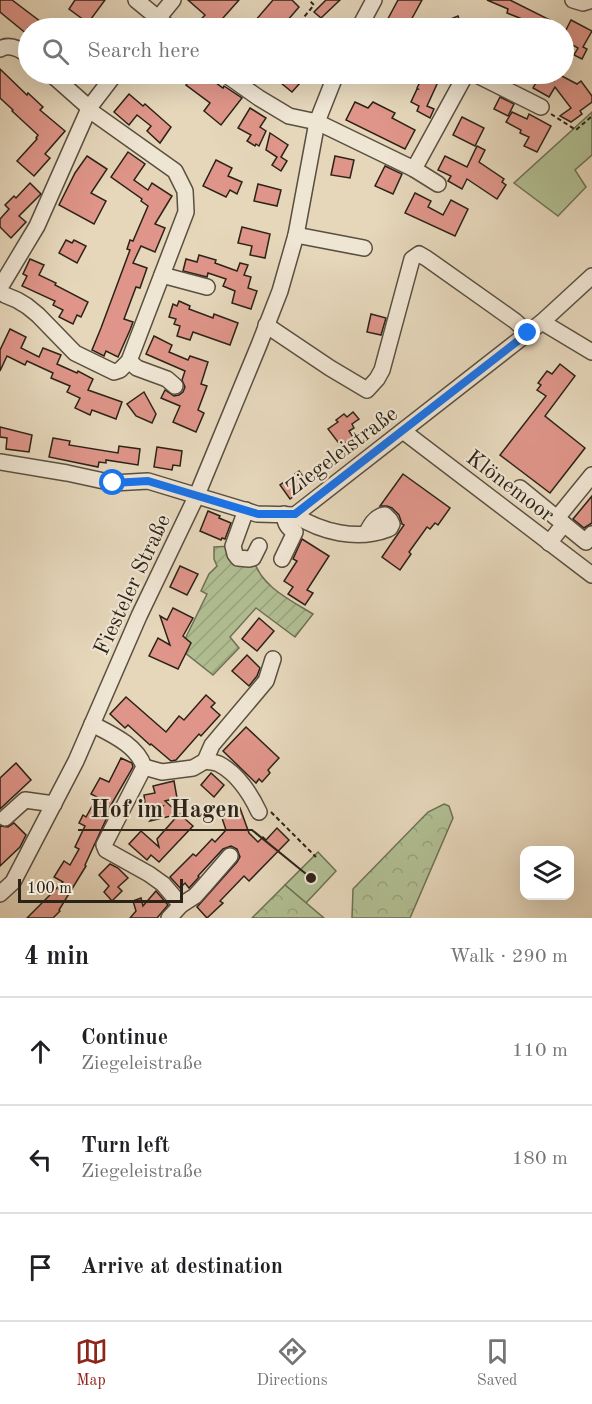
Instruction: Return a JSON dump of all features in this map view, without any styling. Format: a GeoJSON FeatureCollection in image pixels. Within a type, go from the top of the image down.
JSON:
{"type":"FeatureCollection","features":[{"type":"Feature","properties":{"kind":"street"},"geometry":{"type":"LineString","coordinates":[[136,0],[150,18]]}},
{"type":"Feature","properties":{"kind":"street"},"geometry":{"type":"LineString","coordinates":[[158,18],[173,0]]}},
{"type":"Feature","properties":{"kind":"street"},"geometry":{"type":"LineString","coordinates":[[364,18],[374,0]]}},
{"type":"Feature","properties":{"kind":"street"},"geometry":{"type":"LineString","coordinates":[[573,0],[583,3],[592,0]]}},
{"type":"Feature","properties":{"kind":"street"},"geometry":{"type":"LineString","coordinates":[[0,49],[4,47],[18,49]]}},
{"type":"Feature","properties":{"kind":"street"},"geometry":{"type":"LineString","coordinates":[[62,84],[89,108],[175,171],[185,191],[186,212],[129,361],[120,370],[114,372],[75,353],[38,315],[2,292],[37,226],[89,108],[108,84]]}},
{"type":"Feature","properties":{"kind":"street"},"geometry":{"type":"LineString","coordinates":[[239,84],[289,116],[317,122],[414,169],[438,184]]}},
{"type":"Feature","properties":{"kind":"street","name":"Fiesteler Straße"},"geometry":{"type":"LineString","coordinates":[[0,894],[13,882],[76,761],[139,616],[197,495],[259,345],[280,291],[296,235],[317,122],[332,84]]}},
{"type":"Feature","properties":{"kind":"street"},"geometry":{"type":"LineString","coordinates":[[414,169],[461,84]]}},
{"type":"Feature","properties":{"kind":"street"},"geometry":{"type":"LineString","coordinates":[[495,84],[542,107]]}},
{"type":"Feature","properties":{"kind":"street"},"geometry":{"type":"LineString","coordinates":[[296,235],[364,248]]}},
{"type":"Feature","properties":{"kind":"street"},"geometry":{"type":"LineString","coordinates":[[266,325],[367,390],[382,370],[412,260],[419,254],[515,321],[528,333]]}},
{"type":"Feature","properties":{"kind":"street"},"geometry":{"type":"LineString","coordinates":[[162,275],[207,287]]}},
{"type":"Feature","properties":{"kind":"street","name":"Ziegeleistraße"},"geometry":{"type":"LineString","coordinates":[[0,462],[113,483],[148,481],[258,514],[289,514],[403,431],[528,333],[592,276]]}},
{"type":"Feature","properties":{"kind":"street"},"geometry":{"type":"LineString","coordinates":[[542,322],[592,352]]}},
{"type":"Feature","properties":{"kind":"street"},"geometry":{"type":"LineString","coordinates":[[129,361],[137,368],[167,379],[175,386]]}},
{"type":"Feature","properties":{"kind":"street","name":"Klönemoor"},"geometry":{"type":"LineString","coordinates":[[403,431],[592,575]]}},
{"type":"Feature","properties":{"kind":"street"},"geometry":{"type":"LineString","coordinates":[[549,543],[592,476]]}},
{"type":"Feature","properties":{"kind":"street"},"geometry":{"type":"LineString","coordinates":[[520,488],[586,542],[592,534]]}},
{"type":"Feature","properties":{"kind":"street"},"geometry":{"type":"LineString","coordinates":[[246,510],[233,546],[235,554],[238,558],[253,558],[259,546]]}},
{"type":"Feature","properties":{"kind":"street"},"geometry":{"type":"LineString","coordinates":[[282,559],[295,532],[285,523],[289,514],[326,530],[366,534]]}},
{"type":"Feature","properties":{"kind":"street"},"geometry":{"type":"LineString","coordinates":[[144,767],[162,772],[193,768],[205,761],[212,745],[266,681],[273,659]]}},
{"type":"Feature","properties":{"kind":"street"},"geometry":{"type":"LineString","coordinates":[[92,724],[129,746],[141,759],[144,767],[104,845],[106,850],[163,884],[181,905]]}},
{"type":"Feature","properties":{"kind":"street"},"geometry":{"type":"LineString","coordinates":[[205,761],[218,763],[232,774],[264,811]]}},
{"type":"Feature","properties":{"kind":"street"},"geometry":{"type":"LineString","coordinates":[[5,818],[25,800],[54,804]]}},
{"type":"Feature","properties":{"kind":"street"},"geometry":{"type":"LineString","coordinates":[[169,918],[181,905],[200,891],[230,856]]}},
{"type":"Feature","properties":{"kind":"path"},"geometry":{"type":"LineString","coordinates":[[303,18],[314,5],[309,0]]}},
{"type":"Feature","properties":{"kind":"path"},"geometry":{"type":"LineString","coordinates":[[542,107],[576,130],[592,116]]}},
{"type":"Feature","properties":{"kind":"path"},"geometry":{"type":"LineString","coordinates":[[264,811],[316,857]]}},
{"type":"Feature","properties":{"kind":"green space"},"geometry":{"type":"Polygon","coordinates":[[[592,112],[592,155],[575,170],[586,187],[558,216],[514,183],[592,112]]]}},
{"type":"Feature","properties":{"kind":"green space"},"geometry":{"type":"Polygon","coordinates":[[[233,546],[253,558],[262,577],[277,591],[313,614],[295,637],[256,608],[230,637],[239,648],[213,675],[179,648],[207,594],[201,591],[209,574],[217,566],[214,559],[214,547],[233,546]]]}},
{"type":"Feature","properties":{"kind":"green space"},"geometry":{"type":"Polygon","coordinates":[[[444,804],[449,806],[453,818],[410,918],[352,918],[353,889],[428,812],[444,804]]]}},
{"type":"Feature","properties":{"kind":"green space"},"geometry":{"type":"Polygon","coordinates":[[[318,852],[336,871],[306,903],[285,885],[318,852]]]}},
{"type":"Feature","properties":{"kind":"green space"},"geometry":{"type":"Polygon","coordinates":[[[285,885],[324,918],[252,918],[285,885]]]}},
{"type":"Feature","properties":{"kind":"building"},"geometry":{"type":"Polygon","coordinates":[[[0,0],[12,0],[36,18],[18,18],[18,27],[0,12],[0,0]]]}},
{"type":"Feature","properties":{"kind":"building"},"geometry":{"type":"Polygon","coordinates":[[[75,0],[105,0],[92,18],[81,18],[69,9],[75,0]]]}},
{"type":"Feature","properties":{"kind":"building"},"geometry":{"type":"Polygon","coordinates":[[[188,0],[239,0],[223,18],[202,18],[205,15],[188,0]]]}},
{"type":"Feature","properties":{"kind":"building"},"geometry":{"type":"Polygon","coordinates":[[[273,0],[292,0],[299,7],[290,18],[258,18],[273,0]]]}},
{"type":"Feature","properties":{"kind":"building"},"geometry":{"type":"Polygon","coordinates":[[[326,0],[340,0],[321,18],[314,12],[326,0]]]}},
{"type":"Feature","properties":{"kind":"building"},"geometry":{"type":"Polygon","coordinates":[[[398,0],[422,0],[412,18],[388,18],[398,0]]]}},
{"type":"Feature","properties":{"kind":"building"},"geometry":{"type":"Polygon","coordinates":[[[487,0],[510,0],[546,18],[520,18],[507,13],[508,9],[487,0]]]}},
{"type":"Feature","properties":{"kind":"building"},"geometry":{"type":"Polygon","coordinates":[[[574,22],[592,31],[583,47],[587,49],[582,59],[574,55],[578,48],[574,46],[574,22]]]}},
{"type":"Feature","properties":{"kind":"building"},"geometry":{"type":"Polygon","coordinates":[[[0,69],[43,107],[40,110],[65,131],[45,154],[50,158],[34,176],[17,161],[38,135],[0,98],[0,69]]]}},
{"type":"Feature","properties":{"kind":"building"},"geometry":{"type":"Polygon","coordinates":[[[581,81],[592,96],[592,102],[571,122],[560,116],[571,108],[555,87],[549,97],[533,88],[535,84],[577,84],[581,81]]]}},
{"type":"Feature","properties":{"kind":"building"},"geometry":{"type":"Polygon","coordinates":[[[218,84],[242,98],[221,125],[204,111],[210,103],[186,85],[218,84]]]}},
{"type":"Feature","properties":{"kind":"building"},"geometry":{"type":"Polygon","coordinates":[[[282,84],[299,84],[292,92],[282,84]]]}},
{"type":"Feature","properties":{"kind":"building"},"geometry":{"type":"Polygon","coordinates":[[[419,84],[437,84],[427,106],[434,109],[430,118],[417,111],[419,106],[411,102],[419,84]]]}},
{"type":"Feature","properties":{"kind":"building"},"geometry":{"type":"Polygon","coordinates":[[[129,94],[143,106],[145,104],[171,127],[160,143],[147,131],[151,126],[137,115],[129,125],[114,112],[129,94]]]}},
{"type":"Feature","properties":{"kind":"building"},"geometry":{"type":"Polygon","coordinates":[[[500,97],[514,104],[508,116],[494,109],[500,97]]]}},
{"type":"Feature","properties":{"kind":"building"},"geometry":{"type":"Polygon","coordinates":[[[355,102],[368,108],[373,102],[395,113],[392,118],[415,130],[405,149],[346,120],[355,102]]]}},
{"type":"Feature","properties":{"kind":"building"},"geometry":{"type":"Polygon","coordinates":[[[250,108],[266,118],[260,127],[266,131],[259,146],[247,141],[251,135],[238,128],[250,108]]]}},
{"type":"Feature","properties":{"kind":"building"},"geometry":{"type":"Polygon","coordinates":[[[512,112],[527,119],[529,114],[551,126],[537,152],[524,146],[529,137],[506,122],[512,112]]]}},
{"type":"Feature","properties":{"kind":"building"},"geometry":{"type":"Polygon","coordinates":[[[462,117],[484,128],[475,146],[453,135],[462,117]]]}},
{"type":"Feature","properties":{"kind":"building"},"geometry":{"type":"Polygon","coordinates":[[[270,133],[288,145],[281,157],[287,161],[281,171],[272,165],[277,157],[266,150],[270,133]]]}},
{"type":"Feature","properties":{"kind":"building"},"geometry":{"type":"Polygon","coordinates":[[[477,146],[485,150],[479,162],[504,179],[502,182],[506,185],[497,199],[467,179],[462,189],[448,181],[451,176],[438,170],[445,156],[467,167],[477,146]]]}},
{"type":"Feature","properties":{"kind":"building"},"geometry":{"type":"Polygon","coordinates":[[[128,152],[145,164],[134,180],[148,190],[152,183],[172,196],[155,224],[165,228],[155,252],[141,246],[133,263],[147,268],[140,288],[136,287],[124,319],[133,322],[130,330],[118,357],[106,351],[104,356],[92,350],[130,250],[127,249],[130,240],[133,241],[148,206],[141,201],[142,199],[111,177],[128,152]]]}},
{"type":"Feature","properties":{"kind":"building"},"geometry":{"type":"Polygon","coordinates":[[[87,156],[107,169],[91,193],[106,201],[94,224],[59,205],[75,173],[87,156]]]}},
{"type":"Feature","properties":{"kind":"building"},"geometry":{"type":"Polygon","coordinates":[[[335,156],[354,160],[350,178],[331,175],[335,156]]]}},
{"type":"Feature","properties":{"kind":"building"},"geometry":{"type":"Polygon","coordinates":[[[216,160],[232,168],[228,176],[242,182],[237,194],[230,190],[226,197],[203,186],[216,160]]]}},
{"type":"Feature","properties":{"kind":"building"},"geometry":{"type":"Polygon","coordinates":[[[385,166],[402,174],[393,194],[375,186],[385,166]]]}},
{"type":"Feature","properties":{"kind":"building"},"geometry":{"type":"Polygon","coordinates":[[[30,183],[41,194],[19,216],[26,222],[11,238],[0,227],[0,219],[9,209],[5,205],[14,196],[16,198],[30,183]]]}},
{"type":"Feature","properties":{"kind":"building"},"geometry":{"type":"Polygon","coordinates":[[[258,184],[281,190],[277,206],[254,201],[258,184]]]}},
{"type":"Feature","properties":{"kind":"building"},"geometry":{"type":"Polygon","coordinates":[[[415,193],[431,201],[428,207],[443,215],[451,200],[468,209],[455,236],[405,213],[415,193]]]}},
{"type":"Feature","properties":{"kind":"building"},"geometry":{"type":"Polygon","coordinates":[[[242,227],[270,234],[265,258],[250,255],[252,246],[238,243],[242,227]]]}},
{"type":"Feature","properties":{"kind":"building"},"geometry":{"type":"Polygon","coordinates":[[[66,240],[72,243],[74,240],[86,246],[77,263],[59,253],[66,240]]]}},
{"type":"Feature","properties":{"kind":"building"},"geometry":{"type":"Polygon","coordinates":[[[199,255],[216,260],[215,263],[237,271],[240,263],[248,265],[244,275],[251,277],[248,288],[257,291],[251,309],[232,303],[235,291],[223,286],[226,279],[208,273],[207,277],[183,271],[186,259],[197,262],[199,255]]]}},
{"type":"Feature","properties":{"kind":"building"},"geometry":{"type":"Polygon","coordinates":[[[30,259],[44,265],[39,275],[88,302],[81,317],[77,315],[73,324],[59,317],[63,310],[53,305],[55,301],[22,286],[27,276],[23,274],[30,259]]]}},
{"type":"Feature","properties":{"kind":"building"},"geometry":{"type":"Polygon","coordinates":[[[179,301],[190,306],[189,309],[213,318],[214,314],[238,323],[230,345],[193,332],[190,340],[177,336],[180,326],[174,324],[176,319],[169,317],[173,304],[177,306],[179,301]]]}},
{"type":"Feature","properties":{"kind":"building"},"geometry":{"type":"Polygon","coordinates":[[[371,314],[386,318],[381,335],[367,332],[371,314]]]}},
{"type":"Feature","properties":{"kind":"building"},"geometry":{"type":"Polygon","coordinates":[[[10,329],[26,337],[21,348],[39,357],[43,348],[61,355],[57,364],[93,379],[88,390],[122,402],[116,419],[92,410],[90,415],[75,408],[80,398],[67,392],[70,386],[51,378],[53,373],[27,361],[25,365],[7,356],[0,371],[0,350],[10,329]]]}},
{"type":"Feature","properties":{"kind":"building"},"geometry":{"type":"Polygon","coordinates":[[[154,336],[172,345],[169,352],[188,360],[190,356],[208,362],[201,384],[207,386],[198,410],[204,413],[196,432],[173,422],[180,406],[161,398],[165,390],[174,396],[183,392],[185,387],[182,380],[185,371],[146,354],[154,336]]]}},
{"type":"Feature","properties":{"kind":"building"},"geometry":{"type":"Polygon","coordinates":[[[560,364],[575,376],[545,416],[585,448],[550,493],[500,455],[546,396],[537,390],[541,385],[538,383],[547,371],[552,374],[560,364]]]}},
{"type":"Feature","properties":{"kind":"building"},"geometry":{"type":"Polygon","coordinates":[[[144,392],[156,414],[152,423],[136,416],[127,404],[144,392]]]}},
{"type":"Feature","properties":{"kind":"building"},"geometry":{"type":"Polygon","coordinates":[[[353,412],[359,419],[352,424],[354,428],[349,431],[353,437],[341,446],[328,429],[344,414],[347,417],[353,412]]]}},
{"type":"Feature","properties":{"kind":"building"},"geometry":{"type":"Polygon","coordinates":[[[0,427],[32,435],[29,452],[6,449],[7,438],[0,437],[0,427]]]}},
{"type":"Feature","properties":{"kind":"building"},"geometry":{"type":"Polygon","coordinates":[[[53,438],[70,441],[69,445],[118,453],[119,446],[140,449],[138,465],[106,460],[106,463],[99,462],[98,467],[49,457],[53,438]]]}},
{"type":"Feature","properties":{"kind":"building"},"geometry":{"type":"Polygon","coordinates":[[[157,447],[182,451],[180,466],[173,465],[172,470],[154,467],[157,447]]]}},
{"type":"Feature","properties":{"kind":"building"},"geometry":{"type":"Polygon","coordinates":[[[299,471],[309,485],[290,499],[280,485],[299,471]]]}},
{"type":"Feature","properties":{"kind":"building"},"geometry":{"type":"Polygon","coordinates":[[[403,474],[450,508],[438,525],[435,523],[430,529],[427,527],[409,552],[411,554],[400,570],[382,557],[404,525],[392,508],[380,506],[403,474]]]}},
{"type":"Feature","properties":{"kind":"building"},"geometry":{"type":"Polygon","coordinates":[[[592,496],[592,523],[584,528],[573,519],[592,496]]]}},
{"type":"Feature","properties":{"kind":"building"},"geometry":{"type":"Polygon","coordinates":[[[208,511],[231,523],[225,539],[221,540],[200,531],[208,511]]]}},
{"type":"Feature","properties":{"kind":"building"},"geometry":{"type":"Polygon","coordinates":[[[302,539],[329,556],[307,590],[313,593],[305,605],[288,594],[293,587],[284,581],[297,561],[293,559],[302,539]]]}},
{"type":"Feature","properties":{"kind":"building"},"geometry":{"type":"Polygon","coordinates":[[[180,566],[198,574],[187,595],[170,587],[180,566]]]}},
{"type":"Feature","properties":{"kind":"building"},"geometry":{"type":"Polygon","coordinates":[[[173,608],[193,618],[183,636],[191,643],[178,669],[149,656],[158,638],[170,645],[160,616],[167,620],[173,608]]]}},
{"type":"Feature","properties":{"kind":"building"},"geometry":{"type":"Polygon","coordinates":[[[259,618],[274,631],[257,651],[242,639],[259,618]]]}},
{"type":"Feature","properties":{"kind":"building"},"geometry":{"type":"Polygon","coordinates":[[[247,655],[260,668],[249,686],[232,671],[247,655]]]}},
{"type":"Feature","properties":{"kind":"building"},"geometry":{"type":"Polygon","coordinates":[[[206,695],[215,703],[211,707],[220,715],[176,760],[171,761],[128,725],[125,728],[110,714],[126,697],[166,732],[179,716],[184,720],[206,695]]]}},
{"type":"Feature","properties":{"kind":"building"},"geometry":{"type":"Polygon","coordinates":[[[246,727],[279,758],[268,770],[270,773],[262,782],[259,779],[256,783],[223,751],[246,727]]]}},
{"type":"Feature","properties":{"kind":"building"},"geometry":{"type":"Polygon","coordinates":[[[121,758],[132,763],[133,767],[107,812],[109,813],[86,866],[60,911],[53,918],[27,918],[63,882],[54,877],[64,861],[70,865],[79,849],[75,847],[85,826],[79,823],[83,815],[86,817],[97,797],[91,794],[100,778],[109,782],[121,758]]]}},
{"type":"Feature","properties":{"kind":"building"},"geometry":{"type":"Polygon","coordinates":[[[16,763],[31,780],[0,809],[0,778],[16,763]]]}},
{"type":"Feature","properties":{"kind":"building"},"geometry":{"type":"Polygon","coordinates":[[[211,773],[224,785],[214,797],[201,785],[211,773]]]}},
{"type":"Feature","properties":{"kind":"building"},"geometry":{"type":"Polygon","coordinates":[[[174,781],[177,798],[165,801],[193,826],[159,862],[151,855],[147,860],[129,844],[141,831],[159,847],[157,839],[179,814],[150,821],[163,806],[146,810],[144,795],[155,793],[153,786],[174,781]]]}},
{"type":"Feature","properties":{"kind":"building"},"geometry":{"type":"Polygon","coordinates":[[[240,808],[249,833],[258,842],[263,837],[266,840],[277,828],[289,840],[249,881],[244,876],[220,901],[223,903],[207,918],[197,907],[237,862],[240,857],[237,849],[231,846],[223,849],[189,888],[185,883],[180,888],[170,877],[193,854],[196,856],[212,839],[215,842],[226,830],[221,815],[240,808]]]}},
{"type":"Feature","properties":{"kind":"building"},"geometry":{"type":"Polygon","coordinates":[[[14,823],[26,835],[20,847],[0,866],[0,826],[8,827],[14,823]]]}},
{"type":"Feature","properties":{"kind":"building"},"geometry":{"type":"Polygon","coordinates":[[[110,864],[128,878],[118,887],[122,891],[112,901],[104,892],[109,886],[99,875],[110,864]]]}},
{"type":"Feature","properties":{"kind":"building"},"geometry":{"type":"Polygon","coordinates":[[[156,891],[168,905],[157,918],[130,918],[136,911],[133,901],[141,898],[143,906],[156,891]]]}},
{"type":"Feature","properties":{"kind":"place","name":"Hof im Hagen"},"geometry":{"type":"Point","coordinates":[311,878]}},
{"type":"Feature","properties":{"kind":"route"},"geometry":{"type":"LineString","coordinates":[[113,483],[148,481],[258,514],[295,514],[528,333]]}}]}
